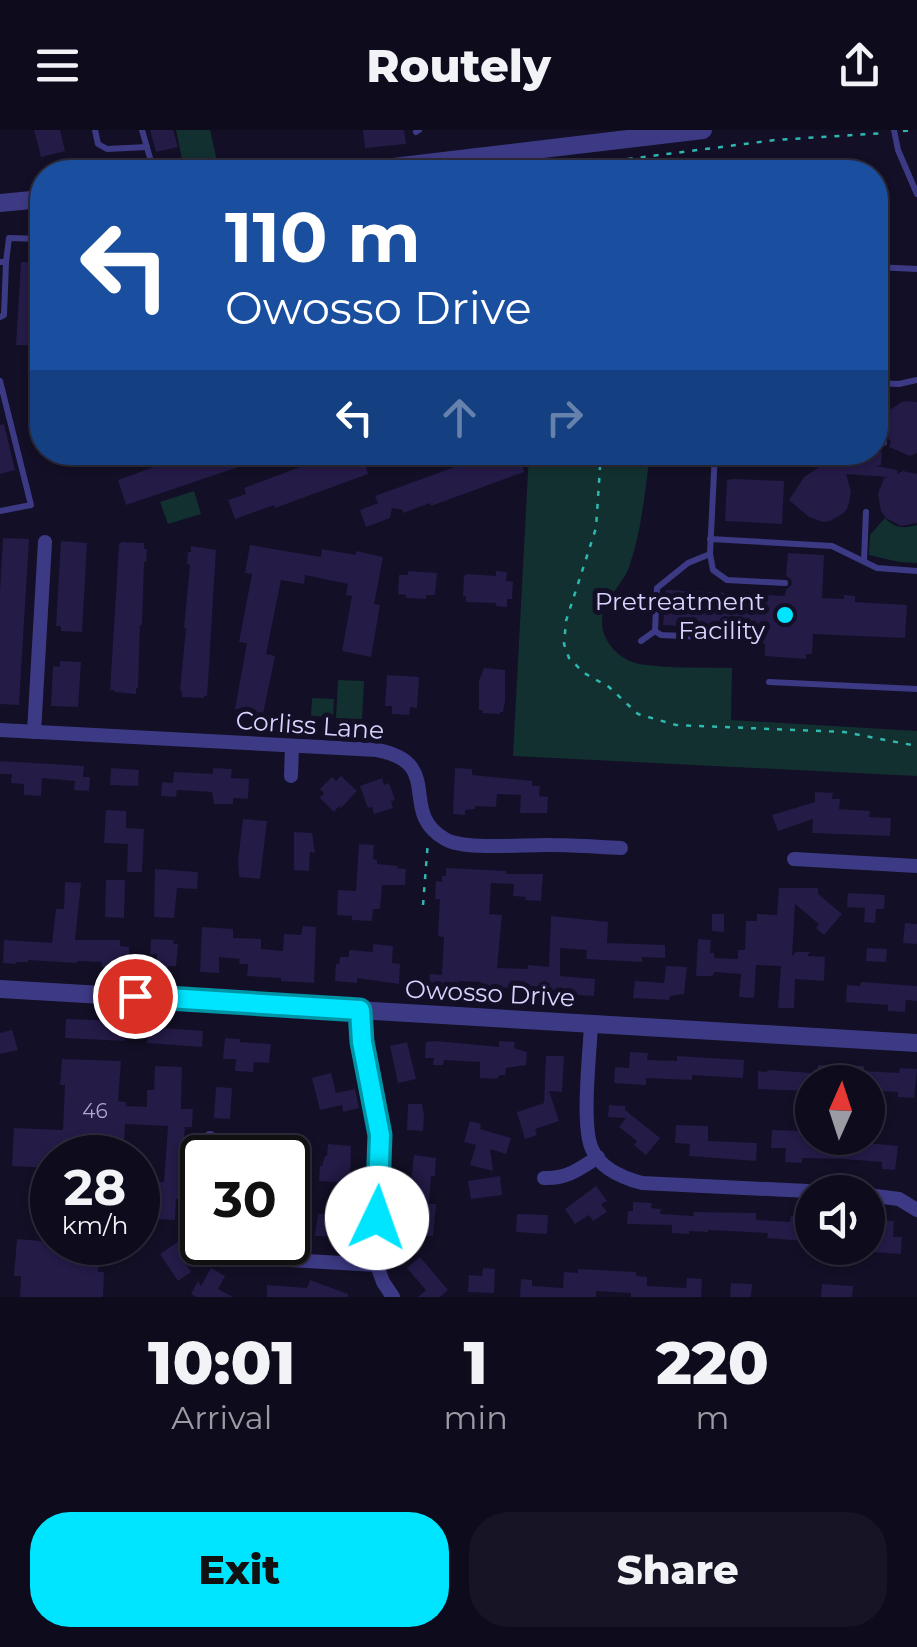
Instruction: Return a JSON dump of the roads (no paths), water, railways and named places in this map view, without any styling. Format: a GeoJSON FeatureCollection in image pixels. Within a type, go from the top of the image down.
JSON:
{"type":"FeatureCollection","features":[{"type":"Feature","properties":{"kind":"street"},"geometry":{"type":"LineString","coordinates":[[437,160],[703,130]]}},
{"type":"Feature","properties":{"kind":"street"},"geometry":{"type":"LineString","coordinates":[[0,203],[30,200]]}},
{"type":"Feature","properties":{"kind":"street"},"geometry":{"type":"LineString","coordinates":[[34,732],[45,542]]}},
{"type":"Feature","properties":{"kind":"street","name":"Corliss Lane"},"geometry":{"type":"LineString","coordinates":[[0,730],[377,750],[404,758],[414,772],[422,813],[435,832],[454,843],[621,848]]}},
{"type":"Feature","properties":{"kind":"street"},"geometry":{"type":"LineString","coordinates":[[291,776],[292,746]]}},
{"type":"Feature","properties":{"kind":"street"},"geometry":{"type":"LineString","coordinates":[[794,860],[917,866]]}},
{"type":"Feature","properties":{"kind":"street","name":"Owosso Drive"},"geometry":{"type":"LineString","coordinates":[[0,989],[917,1044]]}},
{"type":"Feature","properties":{"kind":"street"},"geometry":{"type":"LineString","coordinates":[[360,1010],[362,1042],[380,1135],[377,1265],[392,1297]]}},
{"type":"Feature","properties":{"kind":"street"},"geometry":{"type":"LineString","coordinates":[[591,1024],[587,1124],[592,1150],[618,1174],[642,1183],[795,1190]]}},
{"type":"Feature","properties":{"kind":"street"},"geometry":{"type":"LineString","coordinates":[[544,1178],[570,1176],[598,1157]]}},
{"type":"Feature","properties":{"kind":"street"},"geometry":{"type":"LineString","coordinates":[[885,1197],[900,1199],[917,1210]]}},
{"type":"Feature","properties":{"kind":"street"},"geometry":{"type":"LineString","coordinates":[[310,1261],[377,1265]]}},
{"type":"Feature","properties":{"kind":"lane"},"geometry":{"type":"LineString","coordinates":[[95,130],[98,144],[107,148],[147,148]]}},
{"type":"Feature","properties":{"kind":"lane"},"geometry":{"type":"LineString","coordinates":[[142,130],[150,160]]}},
{"type":"Feature","properties":{"kind":"lane"},"geometry":{"type":"LineString","coordinates":[[895,131],[898,150],[917,194]]}},
{"type":"Feature","properties":{"kind":"lane"},"geometry":{"type":"LineString","coordinates":[[0,318],[4,315],[3,262],[9,238],[30,239]]}},
{"type":"Feature","properties":{"kind":"lane"},"geometry":{"type":"LineString","coordinates":[[888,268],[917,270]]}},
{"type":"Feature","properties":{"kind":"lane"},"geometry":{"type":"LineString","coordinates":[[0,382],[30,504],[0,511]]}},
{"type":"Feature","properties":{"kind":"lane"},"geometry":{"type":"LineString","coordinates":[[888,384],[917,383]]}},
{"type":"Feature","properties":{"kind":"lane"},"geometry":{"type":"LineString","coordinates":[[715,465],[710,539],[713,570],[727,580],[785,583]]}},
{"type":"Feature","properties":{"kind":"lane"},"geometry":{"type":"LineString","coordinates":[[864,562],[866,512]]}},
{"type":"Feature","properties":{"kind":"lane"},"geometry":{"type":"LineString","coordinates":[[710,539],[832,546],[882,569],[917,571]]}},
{"type":"Feature","properties":{"kind":"lane"},"geometry":{"type":"LineString","coordinates":[[655,632],[657,588],[688,563],[710,554]]}},
{"type":"Feature","properties":{"kind":"lane"},"geometry":{"type":"LineString","coordinates":[[640,640],[655,632],[744,639]]}},
{"type":"Feature","properties":{"kind":"lane"},"geometry":{"type":"LineString","coordinates":[[769,682],[917,689]]}},
{"type":"Feature","properties":{"kind":"place","name":"Pretreatment Facility"},"geometry":{"type":"Point","coordinates":[785,615]}}]}
